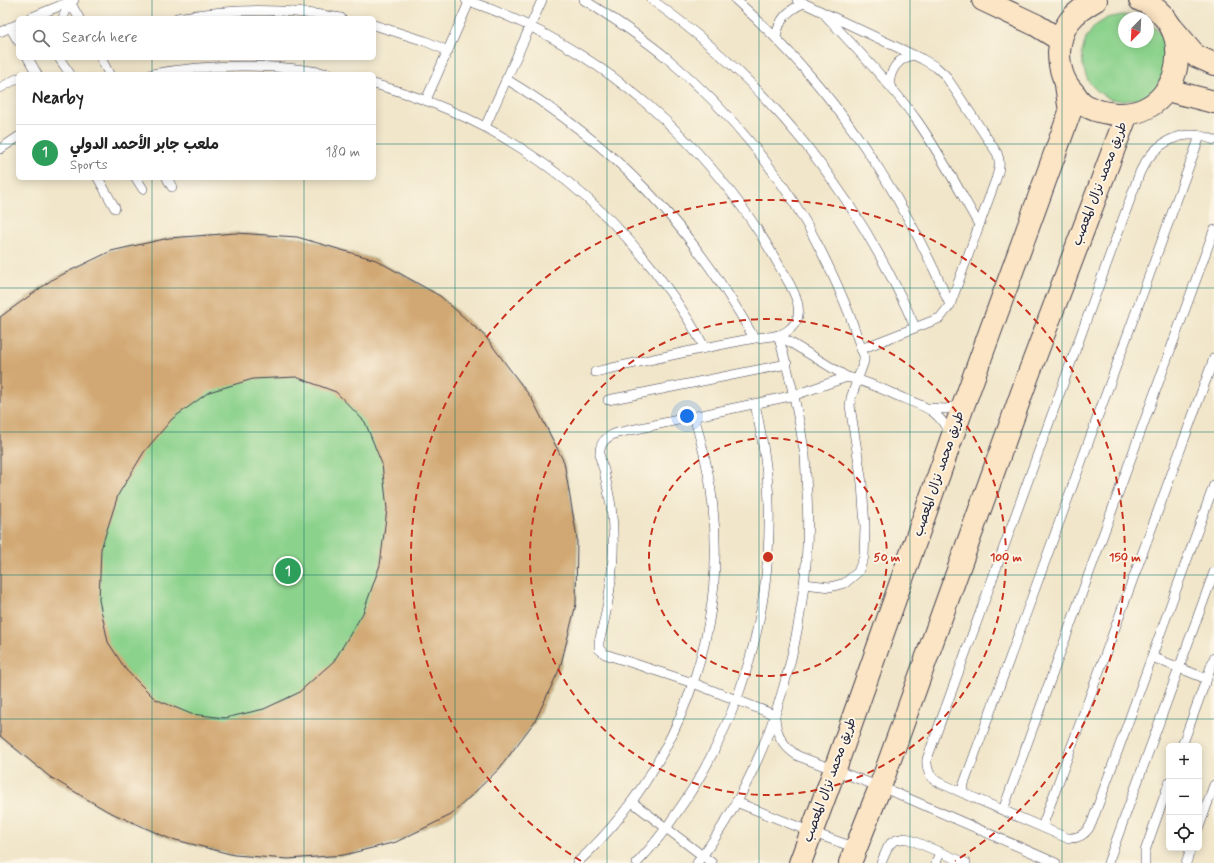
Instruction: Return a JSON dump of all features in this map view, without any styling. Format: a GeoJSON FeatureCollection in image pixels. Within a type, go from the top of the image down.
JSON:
{"type":"FeatureCollection","features":[{"type":"Feature","properties":{"kind":"street"},"geometry":{"type":"LineString","coordinates":[[983,0],[1036,25],[1060,40]]}},
{"type":"Feature","properties":{"kind":"street"},"geometry":{"type":"LineString","coordinates":[[1096,0],[1080,9],[1068,23],[1060,40],[1059,63],[1066,85],[1082,103],[1103,113],[1127,114],[1142,110],[1156,102],[1167,90],[1175,75],[1178,59],[1177,43],[1171,28]]}},
{"type":"Feature","properties":{"kind":"street"},"geometry":{"type":"LineString","coordinates":[[1140,0],[1161,13],[1171,28],[1196,56],[1214,64]]}},
{"type":"Feature","properties":{"kind":"street","name":"طريق محمد نزال المعصب"},"geometry":{"type":"LineString","coordinates":[[800,863],[835,769],[964,403],[1070,112],[1066,85]]}},
{"type":"Feature","properties":{"kind":"street"},"geometry":{"type":"LineString","coordinates":[[1167,90],[1214,102]]}},
{"type":"Feature","properties":{"kind":"street","name":"طريق محمد نزال المعصب"},"geometry":{"type":"LineString","coordinates":[[853,856],[880,787],[1029,373],[1127,114]]}},
{"type":"Feature","properties":{"kind":"lane"},"geometry":{"type":"LineString","coordinates":[[426,100],[469,0],[530,27],[565,46],[598,67],[640,99],[680,134],[732,194],[763,237],[789,283],[799,305],[799,312],[795,323],[786,332],[778,335],[754,338],[595,372]]}},
{"type":"Feature","properties":{"kind":"lane"},"geometry":{"type":"LineString","coordinates":[[485,126],[542,0]]}},
{"type":"Feature","properties":{"kind":"lane"},"geometry":{"type":"LineString","coordinates":[[584,0],[640,38],[674,64],[720,108],[765,162],[800,214],[821,251],[844,302],[864,361],[851,398],[850,406],[862,483],[865,527],[864,558],[858,572],[845,583],[830,586],[804,584]]}},
{"type":"Feature","properties":{"kind":"lane"},"geometry":{"type":"LineString","coordinates":[[652,0],[687,26],[727,60],[765,97],[804,142],[832,178],[861,222],[893,280],[915,327]]}},
{"type":"Feature","properties":{"kind":"lane"},"geometry":{"type":"LineString","coordinates":[[736,0],[776,37],[832,102],[882,172],[920,240],[950,305]]}},
{"type":"Feature","properties":{"kind":"lane"},"geometry":{"type":"LineString","coordinates":[[35,16],[72,1]]}},
{"type":"Feature","properties":{"kind":"lane"},"geometry":{"type":"LineString","coordinates":[[64,16],[72,1]]}},
{"type":"Feature","properties":{"kind":"lane"},"geometry":{"type":"LineString","coordinates":[[72,1],[78,16]]}},
{"type":"Feature","properties":{"kind":"lane"},"geometry":{"type":"LineString","coordinates":[[776,37],[777,28],[783,17],[801,2],[933,65],[945,75],[997,152],[999,158],[999,169],[950,305],[940,318],[861,349]]}},
{"type":"Feature","properties":{"kind":"lane"},"geometry":{"type":"LineString","coordinates":[[190,16],[210,13],[258,10],[307,13],[327,16]]}},
{"type":"Feature","properties":{"kind":"lane"},"geometry":{"type":"LineString","coordinates":[[822,12],[889,85],[918,122],[939,153],[979,225]]}},
{"type":"Feature","properties":{"kind":"lane"},"geometry":{"type":"LineString","coordinates":[[0,23],[15,27]]}},
{"type":"Feature","properties":{"kind":"lane"},"geometry":{"type":"LineString","coordinates":[[376,26],[448,50]]}},
{"type":"Feature","properties":{"kind":"lane"},"geometry":{"type":"LineString","coordinates":[[0,32],[15,27]]}},
{"type":"Feature","properties":{"kind":"lane"},"geometry":{"type":"LineString","coordinates":[[889,85],[890,76],[894,67],[900,60],[913,55]]}},
{"type":"Feature","properties":{"kind":"lane"},"geometry":{"type":"LineString","coordinates":[[29,60],[36,72]]}},
{"type":"Feature","properties":{"kind":"lane"},"geometry":{"type":"LineString","coordinates":[[60,60],[69,72]]}},
{"type":"Feature","properties":{"kind":"lane"},"geometry":{"type":"LineString","coordinates":[[102,60],[109,72]]}},
{"type":"Feature","properties":{"kind":"lane"},"geometry":{"type":"LineString","coordinates":[[166,72],[193,68],[246,66],[298,69],[317,72]]}},
{"type":"Feature","properties":{"kind":"lane"},"geometry":{"type":"LineString","coordinates":[[0,88],[16,79]]}},
{"type":"Feature","properties":{"kind":"lane"},"geometry":{"type":"LineString","coordinates":[[506,79],[547,105],[586,134],[645,187],[703,257],[754,338]]}},
{"type":"Feature","properties":{"kind":"lane"},"geometry":{"type":"LineString","coordinates":[[376,85],[426,100],[485,126],[531,154],[552,169],[583,194],[612,221],[644,256],[664,282],[705,348]]}},
{"type":"Feature","properties":{"kind":"lane"},"geometry":{"type":"LineString","coordinates":[[1214,140],[1200,136],[1184,136],[1172,139],[1162,144],[1149,156],[1140,172],[927,759],[927,771],[930,776],[935,780],[1067,838],[1073,838],[1085,833],[1089,828],[1210,506],[1214,485]]}},
{"type":"Feature","properties":{"kind":"lane"},"geometry":{"type":"LineString","coordinates":[[962,792],[1200,136]]}},
{"type":"Feature","properties":{"kind":"lane"},"geometry":{"type":"LineString","coordinates":[[0,149],[16,139]]}},
{"type":"Feature","properties":{"kind":"lane"},"geometry":{"type":"LineString","coordinates":[[99,180],[115,208]]}},
{"type":"Feature","properties":{"kind":"lane"},"geometry":{"type":"LineString","coordinates":[[137,180],[143,189]]}},
{"type":"Feature","properties":{"kind":"lane"},"geometry":{"type":"LineString","coordinates":[[168,180],[172,187]]}},
{"type":"Feature","properties":{"kind":"lane"},"geometry":{"type":"LineString","coordinates":[[1003,810],[1214,230]]}},
{"type":"Feature","properties":{"kind":"lane"},"geometry":{"type":"LineString","coordinates":[[697,863],[736,802],[757,759],[774,715],[788,672],[798,628],[804,584],[808,520],[805,458],[795,395],[778,335]]}},
{"type":"Feature","properties":{"kind":"lane"},"geometry":{"type":"LineString","coordinates":[[778,335],[847,377],[858,379],[926,408],[938,416],[942,421],[951,440]]}},
{"type":"Feature","properties":{"kind":"lane"},"geometry":{"type":"LineString","coordinates":[[1042,827],[1214,358]]}},
{"type":"Feature","properties":{"kind":"lane"},"geometry":{"type":"LineString","coordinates":[[608,400],[787,364]]}},
{"type":"Feature","properties":{"kind":"lane"},"geometry":{"type":"LineString","coordinates":[[774,715],[693,683],[605,654],[598,646],[609,596],[613,552],[611,507],[600,456],[601,446],[607,438],[617,433],[795,395],[847,377]]}},
{"type":"Feature","properties":{"kind":"lane"},"geometry":{"type":"LineString","coordinates":[[926,408],[946,409],[964,403]]}},
{"type":"Feature","properties":{"kind":"lane"},"geometry":{"type":"LineString","coordinates":[[637,863],[667,828],[707,765],[737,700],[748,667],[756,635],[767,569],[769,536],[769,502],[766,469],[756,404]]}},
{"type":"Feature","properties":{"kind":"lane"},"geometry":{"type":"LineString","coordinates":[[577,863],[612,827],[632,802],[664,752],[677,726],[693,683],[705,642],[710,614],[715,557],[712,500],[705,458],[694,416]]}},
{"type":"Feature","properties":{"kind":"lane"},"geometry":{"type":"LineString","coordinates":[[1108,863],[1214,572]]}},
{"type":"Feature","properties":{"kind":"lane"},"geometry":{"type":"LineString","coordinates":[[1152,657],[1207,679]]}},
{"type":"Feature","properties":{"kind":"lane"},"geometry":{"type":"LineString","coordinates":[[1183,743],[1214,658]]}},
{"type":"Feature","properties":{"kind":"lane"},"geometry":{"type":"LineString","coordinates":[[774,715],[776,731],[782,742],[790,751],[798,756],[880,787],[1056,863]]}},
{"type":"Feature","properties":{"kind":"lane"},"geometry":{"type":"LineString","coordinates":[[1202,819],[1214,785]]}},
{"type":"Feature","properties":{"kind":"lane"},"geometry":{"type":"LineString","coordinates":[[1145,863],[1144,851],[1166,791]]}},
{"type":"Feature","properties":{"kind":"lane"},"geometry":{"type":"LineString","coordinates":[[632,802],[712,863]]}},
{"type":"Feature","properties":{"kind":"lane"},"geometry":{"type":"LineString","coordinates":[[736,802],[811,832],[853,856]]}},
{"type":"Feature","properties":{"kind":"lane"},"geometry":{"type":"LineString","coordinates":[[882,863],[888,847],[896,840],[901,838],[912,839],[966,863]]}},
{"type":"Feature","properties":{"kind":"lane"},"geometry":{"type":"LineString","coordinates":[[1186,863],[1190,851]]}},
{"type":"Feature","properties":{"kind":"lane"},"geometry":{"type":"LineString","coordinates":[[936,863],[940,852]]}},
{"type":"Feature","properties":{"kind":"green space"},"geometry":{"type":"Polygon","coordinates":[[[1118,16],[1118,48],[1154,48],[1154,26],[1160,32],[1167,44],[1167,71],[1151,94],[1138,99],[1124,101],[1110,99],[1098,92],[1088,81],[1083,67],[1082,52],[1086,38],[1095,26],[1107,18],[1118,16]]]}},
{"type":"Feature","properties":{"kind":"green space"},"geometry":{"type":"Polygon","coordinates":[[[236,233],[297,237],[376,260],[440,296],[485,336],[532,399],[564,462],[577,538],[576,604],[560,668],[535,721],[499,769],[451,815],[396,842],[344,855],[288,859],[234,855],[168,838],[107,811],[50,777],[0,736],[0,317],[53,279],[111,251],[169,238],[236,233]]]}},
{"type":"Feature","properties":{"kind":"building"},"geometry":{"type":"Polygon","coordinates":[[[236,233],[297,237],[376,260],[440,296],[485,336],[532,399],[564,462],[577,538],[576,604],[560,668],[535,721],[499,769],[451,815],[396,842],[344,855],[288,859],[234,855],[168,838],[107,811],[50,777],[0,736],[0,317],[53,279],[111,251],[169,238],[236,233]],[[296,377],[253,379],[209,392],[172,419],[144,452],[118,495],[101,549],[99,600],[108,642],[126,670],[155,699],[191,714],[225,718],[264,709],[298,693],[334,661],[363,613],[380,565],[387,509],[382,464],[365,422],[336,392],[296,377]]]}},
{"type":"Feature","properties":{"kind":"place","name":"ملعب جابر الأحمد الدولي"},"geometry":{"type":"Point","coordinates":[288,571]}}]}
